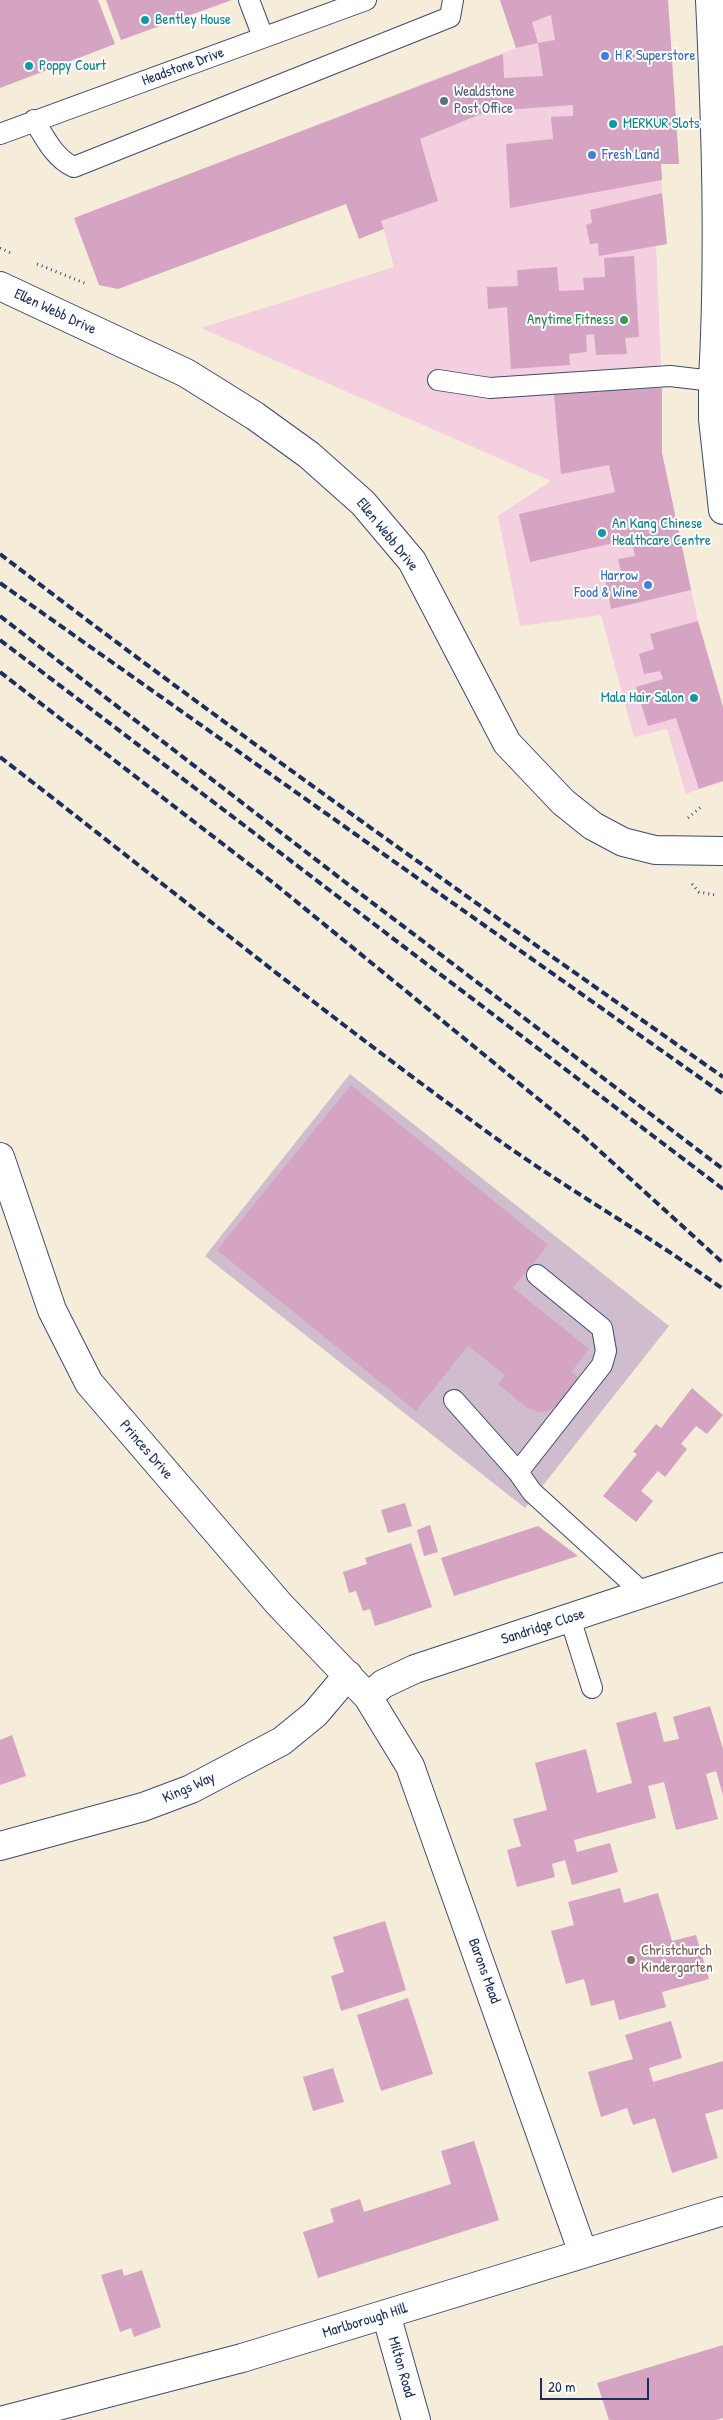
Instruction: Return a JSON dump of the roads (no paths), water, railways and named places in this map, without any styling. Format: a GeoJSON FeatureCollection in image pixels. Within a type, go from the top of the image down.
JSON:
{"type":"FeatureCollection","features":[{"type":"Feature","properties":{"kind":"street"},"geometry":{"type":"LineString","coordinates":[[710,0],[717,134],[718,235],[718,380],[713,419],[723,510]]}},
{"type":"Feature","properties":{"kind":"street","name":"Ellen Webb Drive"},"geometry":{"type":"LineString","coordinates":[[0,286],[186,373],[255,416],[309,455],[363,503],[412,561],[507,743],[535,776],[586,820],[623,842],[654,850],[723,852]]}},
{"type":"Feature","properties":{"kind":"street","name":"Princes Drive"},"geometry":{"type":"LineString","coordinates":[[0,1157],[7,1198],[52,1310],[89,1383],[279,1604],[368,1697]]}},
{"type":"Feature","properties":{"kind":"street","name":"Sandridge Close"},"geometry":{"type":"LineString","coordinates":[[368,1697],[383,1684],[415,1669],[723,1567]]}},
{"type":"Feature","properties":{"kind":"street","name":"Kings Way"},"geometry":{"type":"LineString","coordinates":[[0,1846],[143,1807],[191,1789],[282,1741],[315,1714],[348,1675]]}},
{"type":"Feature","properties":{"kind":"street","name":"Barons Mead"},"geometry":{"type":"LineString","coordinates":[[368,1697],[410,1766],[583,2253]]}},
{"type":"Feature","properties":{"kind":"street","name":"Marlborough Hill"},"geometry":{"type":"LineString","coordinates":[[4,2420],[242,2358],[723,2211]]}},
{"type":"Feature","properties":{"kind":"street","name":"Milton Road"},"geometry":{"type":"LineString","coordinates":[[386,2314],[416,2420]]}},
{"type":"Feature","properties":{"kind":"lane"},"geometry":{"type":"LineString","coordinates":[[249,0],[264,37]]}},
{"type":"Feature","properties":{"kind":"lane","name":"Headstone Drive"},"geometry":{"type":"LineString","coordinates":[[0,134],[366,0]]}},
{"type":"Feature","properties":{"kind":"lane"},"geometry":{"type":"LineString","coordinates":[[34,120],[50,146],[66,163],[74,167],[450,17],[454,0]]}},
{"type":"Feature","properties":{"kind":"lane"},"geometry":{"type":"LineString","coordinates":[[438,380],[490,388],[670,376],[718,380]]}},
{"type":"Feature","properties":{"kind":"lane"},"geometry":{"type":"LineString","coordinates":[[518,1472],[602,1364],[606,1351],[602,1328],[537,1275]]}},
{"type":"Feature","properties":{"kind":"lane"},"geometry":{"type":"LineString","coordinates":[[454,1400],[518,1472],[532,1492],[643,1593]]}},
{"type":"Feature","properties":{"kind":"lane"},"geometry":{"type":"LineString","coordinates":[[570,1618],[592,1688]]}},
{"type":"Feature","properties":{"kind":"railway"},"geometry":{"type":"LineString","coordinates":[[0,554],[268,754],[723,1077]]}},
{"type":"Feature","properties":{"kind":"railway"},"geometry":{"type":"LineString","coordinates":[[0,583],[723,1094]]}},
{"type":"Feature","properties":{"kind":"railway"},"geometry":{"type":"LineString","coordinates":[[0,616],[345,882],[723,1169]]}},
{"type":"Feature","properties":{"kind":"railway"},"geometry":{"type":"LineString","coordinates":[[0,640],[723,1189]]}},
{"type":"Feature","properties":{"kind":"railway"},"geometry":{"type":"LineString","coordinates":[[0,672],[276,885],[580,1133],[723,1263]]}},
{"type":"Feature","properties":{"kind":"railway"},"geometry":{"type":"LineString","coordinates":[[0,757],[305,995],[490,1134],[723,1289]]}},
{"type":"Feature","properties":{"kind":"place","name":"Bentley House"},"geometry":{"type":"Point","coordinates":[145,20]}},
{"type":"Feature","properties":{"kind":"place","name":"H R Superstore"},"geometry":{"type":"Point","coordinates":[605,56]}},
{"type":"Feature","properties":{"kind":"place","name":"Poppy Court"},"geometry":{"type":"Point","coordinates":[29,66]}},
{"type":"Feature","properties":{"kind":"place","name":"Wealdstone Post Office"},"geometry":{"type":"Point","coordinates":[444,101]}},
{"type":"Feature","properties":{"kind":"place","name":"MERKUR Slots"},"geometry":{"type":"Point","coordinates":[613,124]}},
{"type":"Feature","properties":{"kind":"place","name":"Fresh Land"},"geometry":{"type":"Point","coordinates":[592,155]}},
{"type":"Feature","properties":{"kind":"place","name":"Anytime Fitness"},"geometry":{"type":"Point","coordinates":[624,320]}},
{"type":"Feature","properties":{"kind":"place","name":"An Kang Chinese Healthcare Centre"},"geometry":{"type":"Point","coordinates":[602,533]}},
{"type":"Feature","properties":{"kind":"place","name":"Harrow Food & Wine"},"geometry":{"type":"Point","coordinates":[648,585]}},
{"type":"Feature","properties":{"kind":"place","name":"Mala Hair Salon"},"geometry":{"type":"Point","coordinates":[694,698]}},
{"type":"Feature","properties":{"kind":"place","name":"Christchurch Kindergarten"},"geometry":{"type":"Point","coordinates":[631,1960]}}]}
